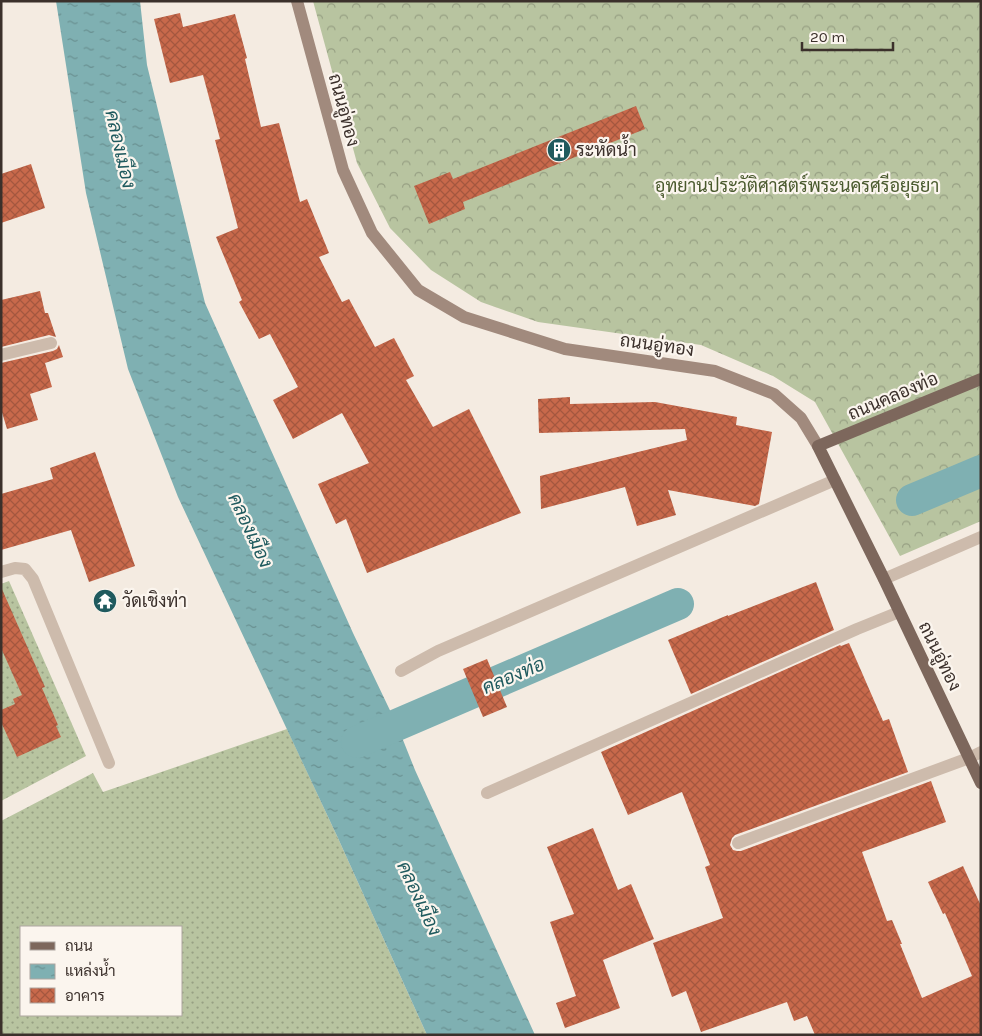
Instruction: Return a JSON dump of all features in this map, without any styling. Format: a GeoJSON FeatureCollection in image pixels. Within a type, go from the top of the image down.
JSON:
{"type":"FeatureCollection","features":[{"type":"Feature","properties":{"kind":"main road","name":"ถนนอู่ทอง"},"geometry":{"type":"LineString","coordinates":[[297,1],[342,170],[372,233],[418,290],[464,317],[565,349],[715,371],[774,394],[800,418],[818,446],[899,612],[975,755],[981,783]]}},
{"type":"Feature","properties":{"kind":"main road","name":"ถนนคลองท่อ"},"geometry":{"type":"LineString","coordinates":[[818,446],[981,379]]}},
{"type":"Feature","properties":{"kind":"street"},"geometry":{"type":"LineString","coordinates":[[1,355],[52,343]]}},
{"type":"Feature","properties":{"kind":"street"},"geometry":{"type":"LineString","coordinates":[[401,671],[438,651],[835,480]]}},
{"type":"Feature","properties":{"kind":"street"},"geometry":{"type":"LineString","coordinates":[[884,578],[981,537]]}},
{"type":"Feature","properties":{"kind":"street"},"geometry":{"type":"LineString","coordinates":[[1,572],[15,568],[25,569],[33,579],[109,763]]}},
{"type":"Feature","properties":{"kind":"street"},"geometry":{"type":"LineString","coordinates":[[487,793],[899,612]]}},
{"type":"Feature","properties":{"kind":"street"},"geometry":{"type":"LineString","coordinates":[[738,843],[975,755]]}},
{"type":"Feature","properties":{"kind":"green space","name":"อุทยานประวัติศาสตร์พระนครศรีอยุธยา"},"geometry":{"type":"Polygon","coordinates":[[[313,1],[981,1],[981,521],[900,556],[815,402],[773,376],[701,345],[538,322],[481,302],[431,270],[390,228],[357,163],[313,1]]]}},
{"type":"Feature","properties":{"kind":"green space"},"geometry":{"type":"Polygon","coordinates":[[[9,581],[86,756],[1,801],[1,584],[9,581]]]}},
{"type":"Feature","properties":{"kind":"green space"},"geometry":{"type":"Polygon","coordinates":[[[287,729],[427,1035],[1,1035],[1,821],[93,773],[103,792],[287,729]]]}},
{"type":"Feature","properties":{"kind":"water","name":"คลองเมือง"},"geometry":{"type":"Polygon","coordinates":[[[56,1],[140,1],[147,65],[205,303],[353,633],[397,725],[415,770],[535,1035],[427,1035],[337,836],[178,497],[128,369],[86,193],[56,1]]]}},
{"type":"Feature","properties":{"kind":"building"},"geometry":{"type":"Polygon","coordinates":[[[180,13],[183,27],[235,14],[247,58],[245,59],[261,127],[279,123],[300,202],[307,199],[329,253],[319,257],[342,302],[349,299],[375,347],[394,338],[414,376],[406,380],[433,427],[469,409],[521,513],[367,573],[346,519],[336,524],[318,484],[369,463],[342,413],[293,439],[273,400],[298,387],[270,334],[259,339],[239,302],[242,300],[216,237],[238,228],[215,140],[220,139],[203,75],[170,83],[154,19],[180,13]]]}},
{"type":"Feature","properties":{"kind":"building","name":"ระหัดน้ำ"},"geometry":{"type":"Polygon","coordinates":[[[636,106],[645,129],[463,202],[465,209],[429,224],[414,186],[450,172],[453,179],[636,106]]]}},
{"type":"Feature","properties":{"kind":"building"},"geometry":{"type":"Polygon","coordinates":[[[31,164],[45,208],[1,223],[1,174],[31,164]]]}},
{"type":"Feature","properties":{"kind":"building"},"geometry":{"type":"Polygon","coordinates":[[[40,291],[45,313],[48,313],[56,337],[49,335],[1,347],[1,300],[40,291]]]}},
{"type":"Feature","properties":{"kind":"building"},"geometry":{"type":"Polygon","coordinates":[[[59,345],[63,357],[45,363],[52,387],[30,394],[38,420],[7,429],[1,409],[1,363],[53,351],[59,345]]]}},
{"type":"Feature","properties":{"kind":"building"},"geometry":{"type":"Polygon","coordinates":[[[570,397],[570,404],[655,402],[737,417],[736,425],[772,432],[759,504],[755,506],[668,490],[676,515],[637,526],[625,487],[541,509],[540,476],[687,440],[685,429],[539,433],[538,399],[570,397]]]}},
{"type":"Feature","properties":{"kind":"building"},"geometry":{"type":"Polygon","coordinates":[[[95,452],[135,566],[89,582],[71,530],[1,550],[1,494],[53,479],[50,468],[95,452]]]}},
{"type":"Feature","properties":{"kind":"building"},"geometry":{"type":"Polygon","coordinates":[[[816,582],[834,630],[691,694],[668,640],[816,582]]]}},
{"type":"Feature","properties":{"kind":"building"},"geometry":{"type":"Polygon","coordinates":[[[1,587],[45,687],[42,688],[58,725],[56,726],[61,737],[17,757],[1,722],[1,710],[15,704],[13,699],[22,695],[1,648],[1,587]]]}},
{"type":"Feature","properties":{"kind":"building"},"geometry":{"type":"Polygon","coordinates":[[[849,643],[883,721],[889,719],[908,772],[735,835],[730,845],[733,850],[741,851],[931,781],[946,822],[862,852],[887,921],[892,920],[922,998],[972,976],[945,913],[943,914],[928,882],[963,866],[981,906],[981,1035],[815,1035],[807,1016],[794,1021],[787,1002],[701,1032],[686,991],[672,997],[653,943],[723,918],[705,867],[710,865],[682,792],[628,815],[601,752],[840,645],[849,643]]]}},
{"type":"Feature","properties":{"kind":"building"},"geometry":{"type":"Polygon","coordinates":[[[487,659],[507,707],[483,717],[463,669],[487,659]]]}},
{"type":"Feature","properties":{"kind":"building"},"geometry":{"type":"Polygon","coordinates":[[[593,828],[618,890],[631,884],[654,939],[603,960],[620,1008],[565,1028],[556,1003],[576,996],[550,922],[574,914],[547,847],[593,828]]]}},
{"type":"Feature","properties":{"kind":"waterway","name":"คลองท่อ"},"geometry":{"type":"LineString","coordinates":[[912,500],[981,471]]}},
{"type":"Feature","properties":{"kind":"waterway","name":"คลองท่อ"},"geometry":{"type":"LineString","coordinates":[[357,742],[678,604]]}},
{"type":"Feature","properties":{"kind":"place","name":"ระหัดน้ำ"},"geometry":{"type":"Point","coordinates":[559,150]}},
{"type":"Feature","properties":{"kind":"place","name":"วัดเชิงท่า"},"geometry":{"type":"Point","coordinates":[105,601]}}]}
